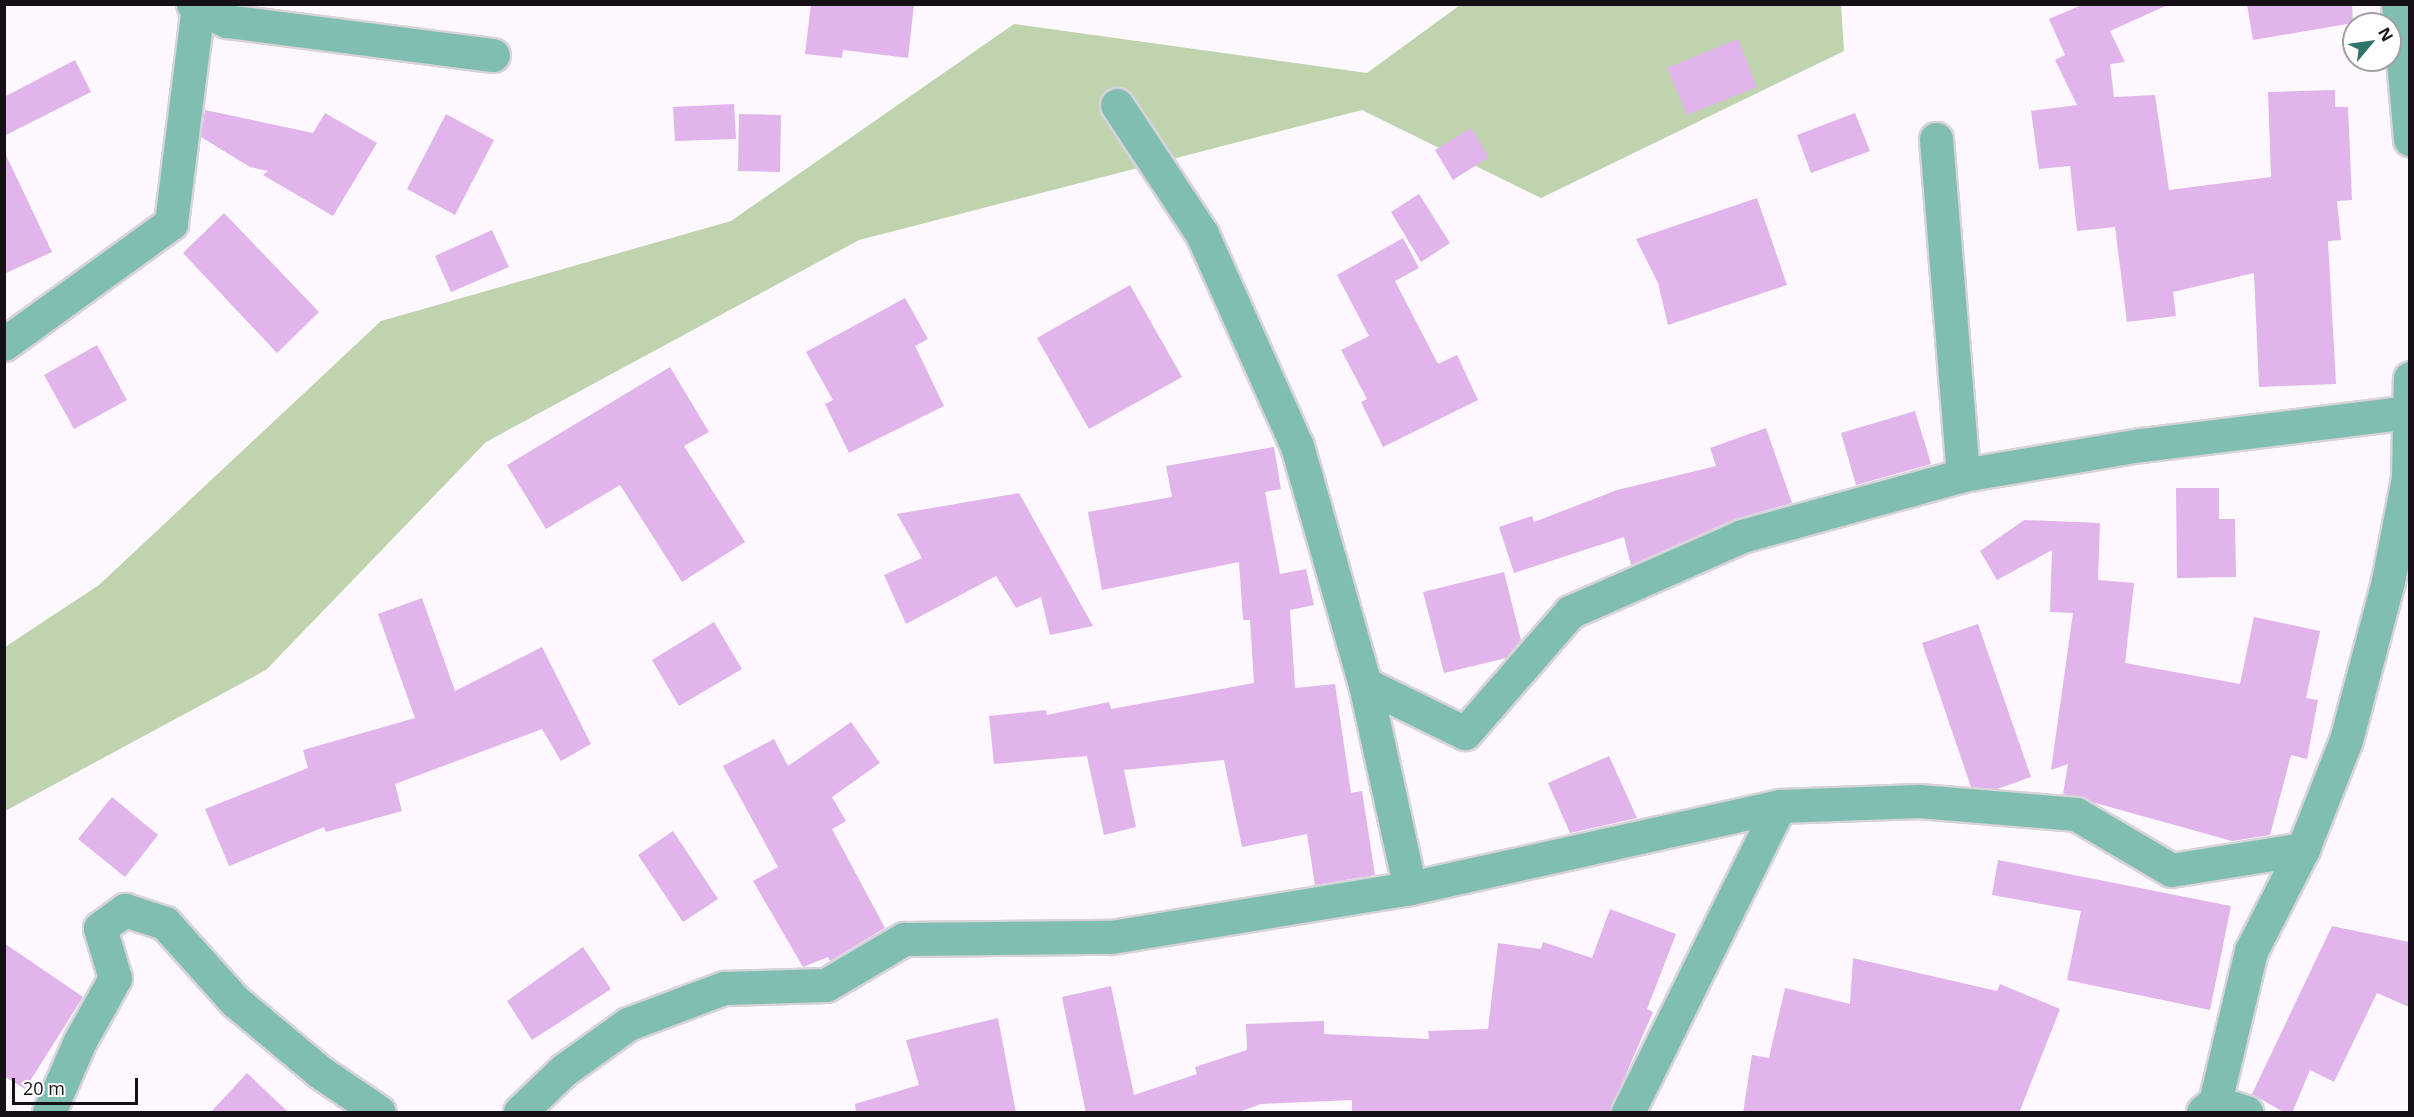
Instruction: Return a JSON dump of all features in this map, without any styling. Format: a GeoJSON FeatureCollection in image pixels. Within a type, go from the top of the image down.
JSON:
{"type":"FeatureCollection","features":[{"type":"Feature","properties":{"kind":"street"},"geometry":{"type":"LineString","coordinates":[[2398,4],[2409,139]]}},
{"type":"Feature","properties":{"kind":"street"},"geometry":{"type":"LineString","coordinates":[[4,344],[171,223],[196,6],[227,21],[493,55]]}},
{"type":"Feature","properties":{"kind":"street"},"geometry":{"type":"LineString","coordinates":[[1117,105],[1202,234],[1297,446],[1365,684],[1410,888]]}},
{"type":"Feature","properties":{"kind":"street"},"geometry":{"type":"LineString","coordinates":[[1936,139],[1963,475]]}},
{"type":"Feature","properties":{"kind":"street"},"geometry":{"type":"LineString","coordinates":[[2246,1113],[2209,1107],[2251,951],[2303,849],[2346,740],[2388,580],[2408,478],[2409,378]]}},
{"type":"Feature","properties":{"kind":"street"},"geometry":{"type":"LineString","coordinates":[[1365,684],[1465,734],[1570,612],[1742,536],[1963,475],[2141,445],[2409,412]]}},
{"type":"Feature","properties":{"kind":"street"},"geometry":{"type":"LineString","coordinates":[[520,1113],[564,1070],[628,1024],[724,988],[826,985],[904,939],[1111,937],[1410,888],[1779,806],[1919,801],[2076,814],[2171,870],[2303,849]]}},
{"type":"Feature","properties":{"kind":"street"},"geometry":{"type":"LineString","coordinates":[[1628,1113],[1779,806]]}},
{"type":"Feature","properties":{"kind":"street"},"geometry":{"type":"LineString","coordinates":[[49,1113],[80,1041],[115,978],[100,928],[125,910],[165,923],[235,1001],[320,1072],[379,1113]]}},
{"type":"Feature","properties":{"kind":"green space"},"geometry":{"type":"Polygon","coordinates":[[[1460,5],[1841,5],[1844,51],[1541,198],[1362,110],[859,240],[486,442],[266,670],[5,811],[5,647],[99,585],[381,321],[731,221],[1014,24],[1367,73],[1460,5]]]}},
{"type":"Feature","properties":{"kind":"building"},"geometry":{"type":"Polygon","coordinates":[[[811,4],[914,4],[908,58],[843,50],[842,58],[805,54],[811,4]]]}},
{"type":"Feature","properties":{"kind":"building"},"geometry":{"type":"Polygon","coordinates":[[[2084,4],[2170,4],[2110,31],[2125,62],[2110,64],[2114,97],[2155,95],[2169,190],[2271,177],[2268,92],[2335,90],[2335,107],[2348,107],[2352,200],[2337,201],[2341,240],[2328,241],[2336,384],[2259,387],[2254,273],[2173,292],[2176,316],[2127,322],[2115,227],[2077,231],[2070,166],[2039,169],[2031,111],[2077,105],[2055,60],[2065,55],[2049,19],[2084,4]]]}},
{"type":"Feature","properties":{"kind":"building"},"geometry":{"type":"Polygon","coordinates":[[[2247,4],[2352,4],[2352,12],[2342,12],[2342,25],[2253,40],[2247,4]]]}},
{"type":"Feature","properties":{"kind":"building"},"geometry":{"type":"Polygon","coordinates":[[[1738,39],[1757,87],[1687,115],[1667,68],[1738,39]]]}},
{"type":"Feature","properties":{"kind":"building"},"geometry":{"type":"Polygon","coordinates":[[[75,60],[91,92],[4,136],[4,97],[75,60]]]}},
{"type":"Feature","properties":{"kind":"building"},"geometry":{"type":"Polygon","coordinates":[[[734,104],[736,139],[675,141],[673,107],[734,104]]]}},
{"type":"Feature","properties":{"kind":"building"},"geometry":{"type":"Polygon","coordinates":[[[205,110],[313,133],[325,113],[377,143],[333,216],[263,175],[268,171],[250,167],[201,137],[205,110]]]}},
{"type":"Feature","properties":{"kind":"building"},"geometry":{"type":"Polygon","coordinates":[[[1855,113],[1870,151],[1811,173],[1797,135],[1855,113]]]}},
{"type":"Feature","properties":{"kind":"building"},"geometry":{"type":"Polygon","coordinates":[[[446,114],[494,140],[455,215],[407,189],[446,114]]]}},
{"type":"Feature","properties":{"kind":"building"},"geometry":{"type":"Polygon","coordinates":[[[739,114],[781,115],[780,172],[738,171],[739,114]]]}},
{"type":"Feature","properties":{"kind":"building"},"geometry":{"type":"Polygon","coordinates":[[[1471,128],[1489,157],[1453,180],[1435,150],[1471,128]]]}},
{"type":"Feature","properties":{"kind":"building"},"geometry":{"type":"Polygon","coordinates":[[[4,151],[52,252],[4,274],[4,151]]]}},
{"type":"Feature","properties":{"kind":"building"},"geometry":{"type":"Polygon","coordinates":[[[1419,194],[1450,243],[1421,262],[1391,212],[1419,194]]]}},
{"type":"Feature","properties":{"kind":"building"},"geometry":{"type":"Polygon","coordinates":[[[1757,198],[1787,285],[1668,325],[1658,283],[1636,239],[1757,198]]]}},
{"type":"Feature","properties":{"kind":"building"},"geometry":{"type":"Polygon","coordinates":[[[224,213],[319,312],[277,353],[183,253],[224,213]]]}},
{"type":"Feature","properties":{"kind":"building"},"geometry":{"type":"Polygon","coordinates":[[[492,230],[509,267],[451,292],[435,256],[492,230]]]}},
{"type":"Feature","properties":{"kind":"building"},"geometry":{"type":"Polygon","coordinates":[[[1403,238],[1419,268],[1395,281],[1438,364],[1457,355],[1478,400],[1383,447],[1361,402],[1367,399],[1341,350],[1369,336],[1337,275],[1403,238]]]}},
{"type":"Feature","properties":{"kind":"building"},"geometry":{"type":"Polygon","coordinates":[[[1130,285],[1182,377],[1089,429],[1037,338],[1130,285]]]}},
{"type":"Feature","properties":{"kind":"building"},"geometry":{"type":"Polygon","coordinates":[[[905,298],[928,339],[915,346],[944,406],[849,453],[825,404],[833,400],[806,352],[905,298]]]}},
{"type":"Feature","properties":{"kind":"building"},"geometry":{"type":"Polygon","coordinates":[[[97,345],[127,400],[74,429],[44,375],[97,345]]]}},
{"type":"Feature","properties":{"kind":"building"},"geometry":{"type":"Polygon","coordinates":[[[670,367],[709,432],[684,446],[745,542],[682,582],[620,485],[546,529],[507,465],[670,367]]]}},
{"type":"Feature","properties":{"kind":"building"},"geometry":{"type":"Polygon","coordinates":[[[1915,411],[1931,464],[1856,485],[1841,433],[1915,411]]]}},
{"type":"Feature","properties":{"kind":"building"},"geometry":{"type":"Polygon","coordinates":[[[1766,428],[1792,503],[1735,519],[1631,565],[1624,537],[1514,573],[1499,527],[1532,516],[1534,522],[1617,490],[1716,466],[1710,448],[1766,428]]]}},
{"type":"Feature","properties":{"kind":"building"},"geometry":{"type":"Polygon","coordinates":[[[1274,447],[1281,489],[1265,492],[1280,574],[1306,569],[1314,605],[1290,610],[1295,688],[1335,684],[1351,793],[1362,791],[1375,875],[1315,885],[1307,834],[1242,847],[1224,760],[1124,770],[1136,827],[1104,835],[1087,756],[994,764],[989,716],[1046,710],[1047,715],[1109,702],[1111,709],[1254,683],[1250,620],[1243,620],[1239,562],[1102,590],[1088,512],[1172,497],[1166,466],[1274,447]]]}},
{"type":"Feature","properties":{"kind":"building"},"geometry":{"type":"Polygon","coordinates":[[[2176,488],[2219,488],[2219,519],[2235,519],[2236,577],[2177,578],[2176,488]]]}},
{"type":"Feature","properties":{"kind":"building"},"geometry":{"type":"Polygon","coordinates":[[[1019,493],[1093,626],[1050,635],[1041,597],[1016,608],[996,576],[906,624],[884,575],[922,558],[897,514],[1019,493]]]}},
{"type":"Feature","properties":{"kind":"building"},"geometry":{"type":"Polygon","coordinates":[[[2024,520],[2100,523],[2098,580],[2134,583],[2125,663],[2240,684],[2254,617],[2320,631],[2306,698],[2318,700],[2307,759],[2291,755],[2270,835],[2232,841],[2063,794],[2068,764],[2051,770],[2073,613],[2050,612],[2052,550],[1997,580],[1980,551],[2024,520]]]}},
{"type":"Feature","properties":{"kind":"building"},"geometry":{"type":"Polygon","coordinates":[[[1504,572],[1521,640],[1506,658],[1444,673],[1423,592],[1504,572]]]}},
{"type":"Feature","properties":{"kind":"building"},"geometry":{"type":"Polygon","coordinates":[[[422,598],[455,691],[542,647],[591,744],[561,761],[542,729],[395,784],[402,811],[326,832],[324,827],[229,866],[205,809],[308,768],[303,750],[415,718],[378,614],[422,598]]]}},
{"type":"Feature","properties":{"kind":"building"},"geometry":{"type":"Polygon","coordinates":[[[714,622],[742,669],[679,706],[652,660],[714,622]]]}},
{"type":"Feature","properties":{"kind":"building"},"geometry":{"type":"Polygon","coordinates":[[[1978,624],[2031,777],[1997,789],[1971,787],[1922,643],[1978,624]]]}},
{"type":"Feature","properties":{"kind":"building"},"geometry":{"type":"Polygon","coordinates":[[[851,722],[880,763],[832,797],[846,821],[832,829],[885,928],[830,961],[828,957],[803,967],[753,881],[778,867],[723,766],[774,739],[788,766],[851,722]]]}},
{"type":"Feature","properties":{"kind":"building"},"geometry":{"type":"Polygon","coordinates":[[[1609,756],[1637,818],[1570,833],[1548,783],[1609,756]]]}},
{"type":"Feature","properties":{"kind":"building"},"geometry":{"type":"Polygon","coordinates":[[[112,797],[158,835],[125,877],[78,839],[112,797]]]}},
{"type":"Feature","properties":{"kind":"building"},"geometry":{"type":"Polygon","coordinates":[[[673,831],[718,899],[683,922],[638,855],[673,831]]]}},
{"type":"Feature","properties":{"kind":"building"},"geometry":{"type":"Polygon","coordinates":[[[1998,860],[2231,906],[2210,1010],[2067,980],[2081,911],[1992,895],[1998,860]]]}},
{"type":"Feature","properties":{"kind":"building"},"geometry":{"type":"Polygon","coordinates":[[[1610,909],[1676,934],[1647,1009],[1653,1012],[1609,1113],[1352,1113],[1352,1100],[1261,1104],[1236,1113],[1086,1113],[1062,997],[1111,986],[1134,1095],[1197,1074],[1195,1067],[1247,1050],[1246,1024],[1324,1021],[1324,1034],[1429,1039],[1428,1031],[1488,1029],[1498,943],[1541,949],[1543,942],[1592,958],[1610,909]]]}},
{"type":"Feature","properties":{"kind":"building"},"geometry":{"type":"Polygon","coordinates":[[[2332,926],[2409,942],[2409,1007],[2377,993],[2334,1082],[2310,1070],[2292,1113],[2285,1113],[2252,1094],[2332,926]]]}},
{"type":"Feature","properties":{"kind":"building"},"geometry":{"type":"Polygon","coordinates":[[[4,943],[83,997],[25,1089],[4,1076],[4,943]]]}},
{"type":"Feature","properties":{"kind":"building"},"geometry":{"type":"Polygon","coordinates":[[[583,947],[611,989],[532,1040],[507,1001],[583,947]]]}},
{"type":"Feature","properties":{"kind":"building"},"geometry":{"type":"Polygon","coordinates":[[[1853,958],[1997,991],[2000,984],[2060,1009],[2019,1113],[1743,1113],[1752,1055],[1769,1058],[1785,988],[1850,1004],[1853,958]]]}},
{"type":"Feature","properties":{"kind":"building"},"geometry":{"type":"Polygon","coordinates":[[[998,1018],[1016,1113],[856,1113],[855,1104],[919,1085],[906,1040],[998,1018]]]}},
{"type":"Feature","properties":{"kind":"building"},"geometry":{"type":"Polygon","coordinates":[[[247,1073],[289,1113],[210,1113],[247,1073]]]}}]}
